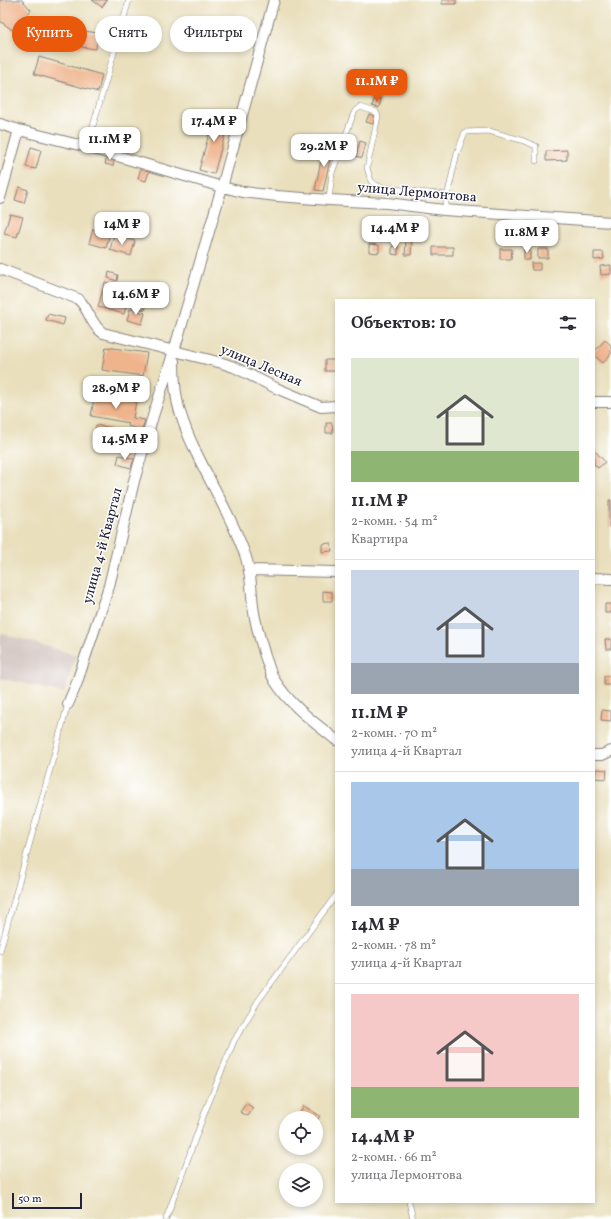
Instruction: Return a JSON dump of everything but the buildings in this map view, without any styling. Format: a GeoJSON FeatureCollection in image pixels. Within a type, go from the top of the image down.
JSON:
{"type":"FeatureCollection","features":[{"type":"Feature","properties":{"kind":"street","name":"улица 4-й Квартал"},"geometry":{"type":"LineString","coordinates":[[68,704],[76,685],[109,586],[134,481],[222,187],[274,0]]}},
{"type":"Feature","properties":{"kind":"street"},"geometry":{"type":"LineString","coordinates":[[0,124],[87,147],[222,187]]}},
{"type":"Feature","properties":{"kind":"street"},"geometry":{"type":"LineString","coordinates":[[0,198],[19,130]]}},
{"type":"Feature","properties":{"kind":"street","name":"улица Лермонтова"},"geometry":{"type":"LineString","coordinates":[[222,187],[258,194],[387,203],[444,210],[611,222]]}},
{"type":"Feature","properties":{"kind":"street","name":"улица Лесная"},"geometry":{"type":"LineString","coordinates":[[0,269],[78,299],[86,308],[97,329],[103,333],[203,357],[234,367],[276,388],[321,406],[335,406]]}},
{"type":"Feature","properties":{"kind":"street"},"geometry":{"type":"LineString","coordinates":[[174,350],[174,373],[179,410],[190,438],[244,552],[249,570],[256,623],[269,668],[274,680],[282,691],[297,707],[335,739]]}},
{"type":"Feature","properties":{"kind":"street"},"geometry":{"type":"LineString","coordinates":[[595,402],[611,402]]}},
{"type":"Feature","properties":{"kind":"street"},"geometry":{"type":"LineString","coordinates":[[249,570],[335,572]]}},
{"type":"Feature","properties":{"kind":"street"},"geometry":{"type":"LineString","coordinates":[[595,578],[611,579]]}},
{"type":"Feature","properties":{"kind":"street"},"geometry":{"type":"LineString","coordinates":[[595,755],[602,755],[611,751]]}},
{"type":"Feature","properties":{"kind":"lane"},"geometry":{"type":"LineString","coordinates":[[87,147],[129,0]]}},
{"type":"Feature","properties":{"kind":"lane"},"geometry":{"type":"LineString","coordinates":[[329,200],[331,181],[335,165],[355,110],[360,107],[376,112],[378,116],[367,164],[371,181],[376,185],[385,188],[448,195]]}},
{"type":"Feature","properties":{"kind":"lane"},"geometry":{"type":"LineString","coordinates":[[444,210],[457,153],[465,132],[488,131],[521,140],[536,146],[536,161]]}},
{"type":"Feature","properties":{"kind":"lane"},"geometry":{"type":"LineString","coordinates":[[0,951],[68,704]]}},
{"type":"Feature","properties":{"kind":"lane"},"geometry":{"type":"LineString","coordinates":[[166,1219],[208,1102],[234,1041],[258,1001],[335,897]]}},
{"type":"Feature","properties":{"kind":"lane"},"geometry":{"type":"LineString","coordinates":[[409,1203],[413,1219]]}},
{"type":"Feature","properties":{"kind":"shaded area"},"geometry":{"type":"Polygon","coordinates":[[[0,633],[76,655],[64,693],[0,678],[0,633]]]}}]}
